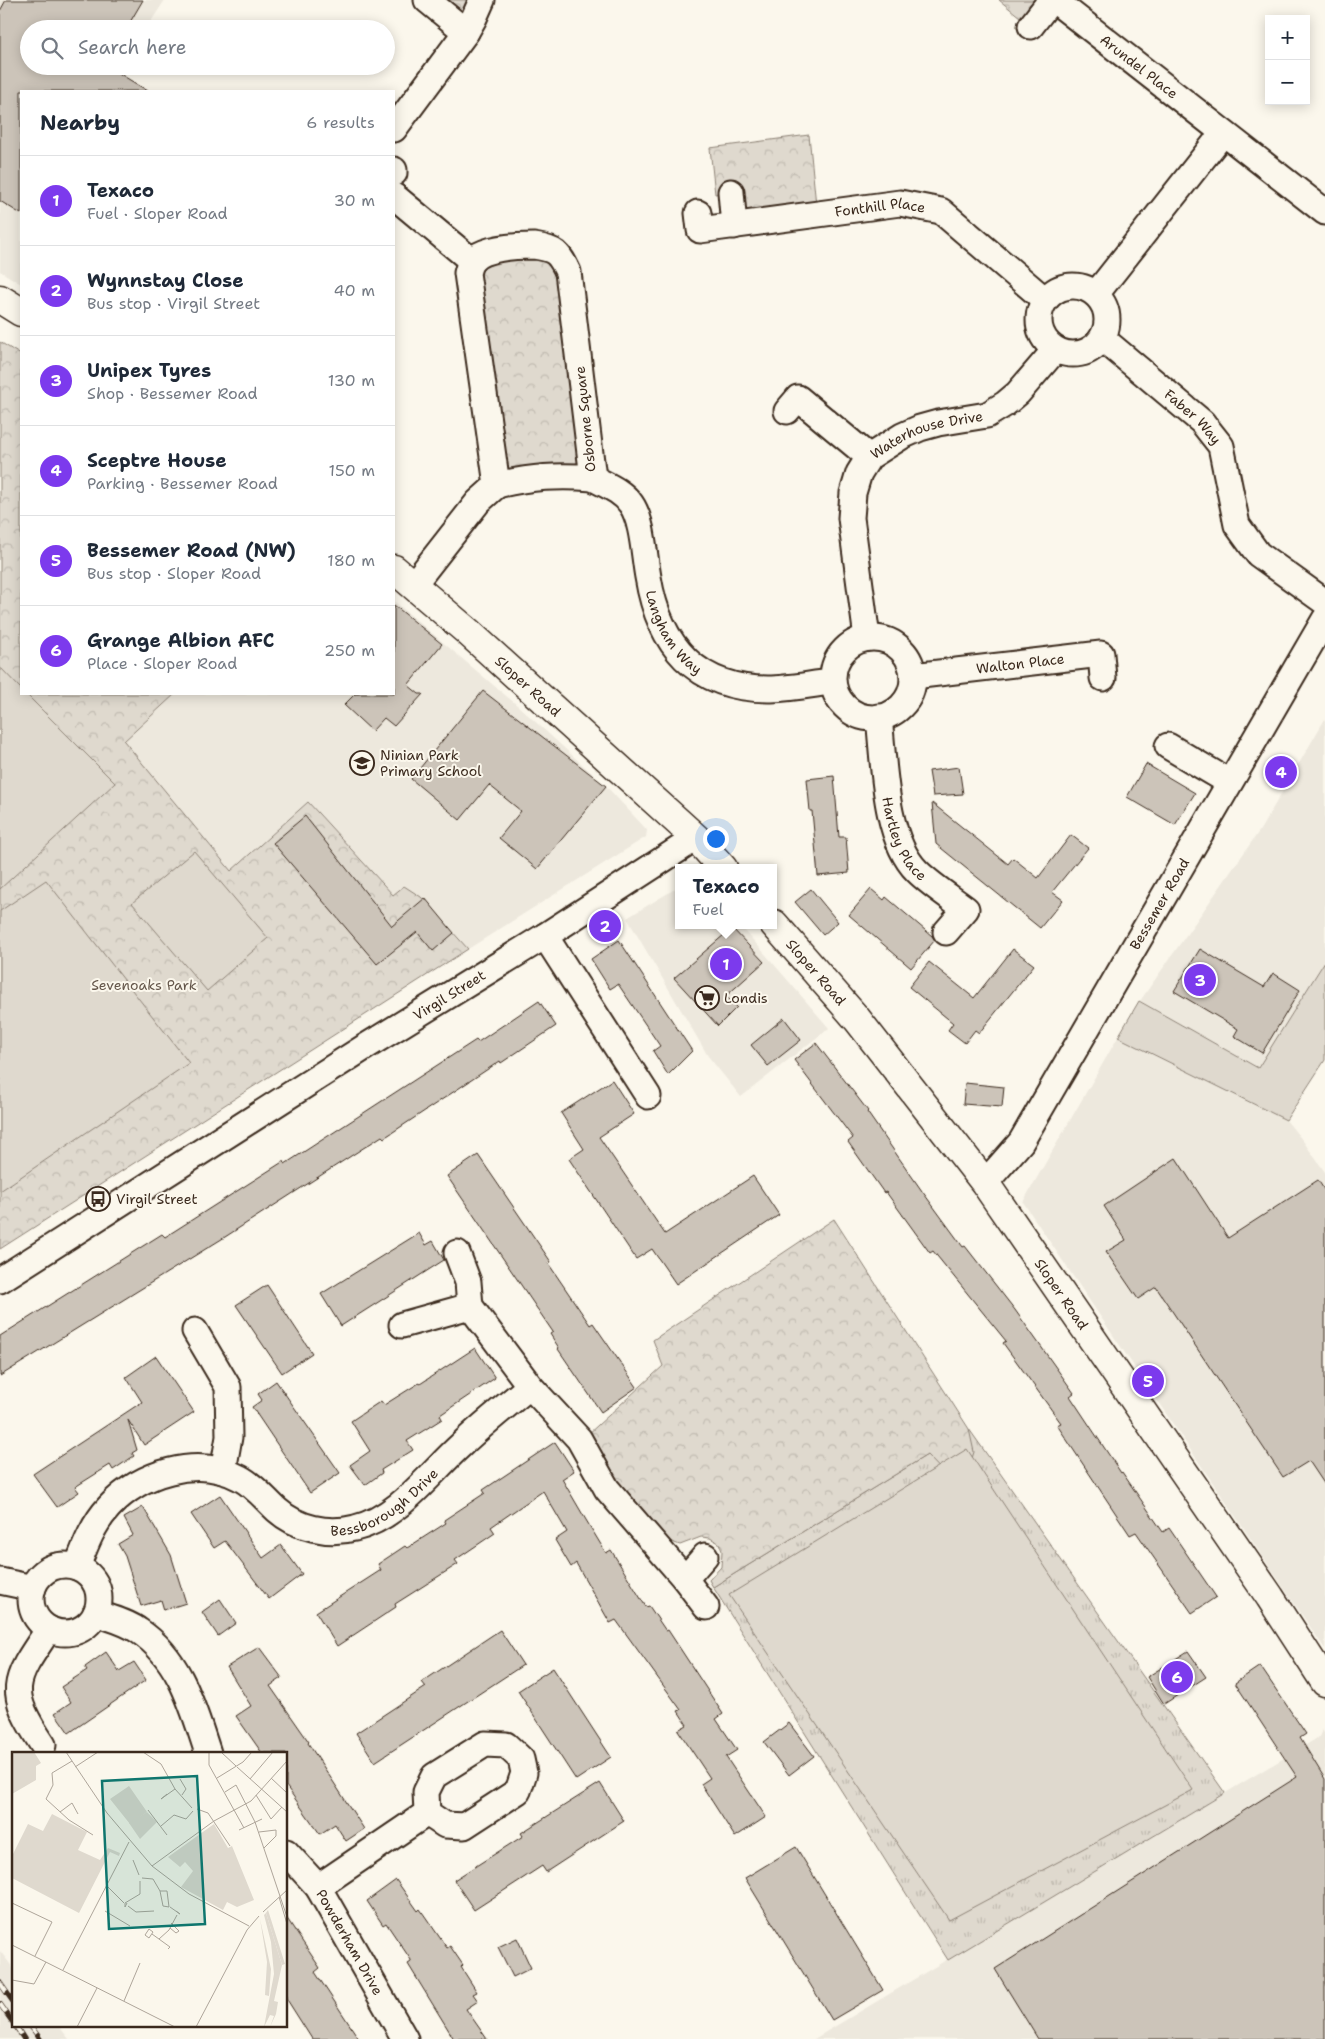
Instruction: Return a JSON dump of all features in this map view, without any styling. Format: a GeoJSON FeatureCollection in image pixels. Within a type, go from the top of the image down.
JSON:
{"type":"FeatureCollection","features":[{"type":"Feature","properties":{"kind":"street"},"geometry":{"type":"LineString","coordinates":[[427,0],[466,32]]}},
{"type":"Feature","properties":{"kind":"street"},"geometry":{"type":"LineString","coordinates":[[395,128],[466,32],[482,0]]}},
{"type":"Feature","properties":{"kind":"street","name":"Arundel Place"},"geometry":{"type":"LineString","coordinates":[[1031,26],[1052,0],[1325,212]]}},
{"type":"Feature","properties":{"kind":"street"},"geometry":{"type":"LineString","coordinates":[[1096,294],[1222,133]]}},
{"type":"Feature","properties":{"kind":"street"},"geometry":{"type":"LineString","coordinates":[[731,192],[734,226]]}},
{"type":"Feature","properties":{"kind":"street"},"geometry":{"type":"LineString","coordinates":[[395,197],[472,261],[467,273],[468,289],[497,485],[403,577]]}},
{"type":"Feature","properties":{"kind":"street","name":"Fonthill Place"},"geometry":{"type":"LineString","coordinates":[[698,213],[700,230],[900,203],[941,211],[1045,300]]}},
{"type":"Feature","properties":{"kind":"street","name":"Osborne Square"},"geometry":{"type":"LineString","coordinates":[[472,261],[485,252],[527,246],[550,248],[561,256],[568,272],[593,478],[561,476],[529,478],[497,485]]}},
{"type":"Feature","properties":{"kind":"street"},"geometry":{"type":"LineString","coordinates":[[1077,286],[1088,289],[1096,294],[1104,304],[1108,315],[1107,327],[1102,339],[1094,348],[1084,353],[1072,355],[1055,350],[1046,341],[1040,330],[1039,319],[1041,307],[1045,300],[1054,292],[1065,287],[1077,286]]}},
{"type":"Feature","properties":{"kind":"street"},"geometry":{"type":"LineString","coordinates":[[0,299],[20,311]]}},
{"type":"Feature","properties":{"kind":"street","name":"Faber Way"},"geometry":{"type":"LineString","coordinates":[[1102,339],[1202,422],[1221,446],[1238,525],[1258,554],[1325,602]]}},
{"type":"Feature","properties":{"kind":"street","name":"Waterhouse Drive"},"geometry":{"type":"LineString","coordinates":[[867,638],[851,518],[855,486],[859,473],[869,457],[902,436],[920,428],[987,414],[1005,404],[1018,393],[1055,350]]}},
{"type":"Feature","properties":{"kind":"street"},"geometry":{"type":"LineString","coordinates":[[787,411],[798,398],[869,457]]}},
{"type":"Feature","properties":{"kind":"street","name":"Langham Way"},"geometry":{"type":"LineString","coordinates":[[593,478],[614,489],[630,503],[638,519],[652,600],[660,623],[671,643],[683,657],[702,672],[724,682],[748,688],[769,689],[832,682]]}},
{"type":"Feature","properties":{"kind":"street","name":"Sloper Road"},"geometry":{"type":"LineString","coordinates":[[403,577],[696,838],[719,864]]}},
{"type":"Feature","properties":{"kind":"street","name":"Bessemer Road"},"geometry":{"type":"LineString","coordinates":[[985,1183],[1024,1136],[1325,619]]}},
{"type":"Feature","properties":{"kind":"street"},"geometry":{"type":"LineString","coordinates":[[867,638],[881,638],[894,644],[905,653],[913,676],[911,690],[905,702],[895,711],[872,718],[858,715],[846,707],[838,697],[832,682],[835,665],[841,653],[852,644],[867,638]]}},
{"type":"Feature","properties":{"kind":"street","name":"Walton Place"},"geometry":{"type":"LineString","coordinates":[[913,676],[1101,654],[1103,678]]}},
{"type":"Feature","properties":{"kind":"street","name":"Hartley Place"},"geometry":{"type":"LineString","coordinates":[[878,717],[891,820],[898,841],[916,871],[966,908],[946,932]]}},
{"type":"Feature","properties":{"kind":"street"},"geometry":{"type":"LineString","coordinates":[[1168,746],[1229,782]]}},
{"type":"Feature","properties":{"kind":"street","name":"Virgil Street"},"geometry":{"type":"LineString","coordinates":[[0,1280],[356,1052],[545,936],[696,838]]}},
{"type":"Feature","properties":{"kind":"street","name":"Sloper Road"},"geometry":{"type":"LineString","coordinates":[[777,927],[857,1019],[985,1183],[1270,1596],[1325,1682]]}},
{"type":"Feature","properties":{"kind":"street"},"geometry":{"type":"LineString","coordinates":[[545,936],[648,1096]]}},
{"type":"Feature","properties":{"kind":"street"},"geometry":{"type":"LineString","coordinates":[[457,1253],[468,1282],[470,1306],[530,1386],[579,1439],[607,1488],[685,1579],[706,1607]]}},
{"type":"Feature","properties":{"kind":"street"},"geometry":{"type":"LineString","coordinates":[[402,1325],[470,1306]]}},
{"type":"Feature","properties":{"kind":"street"},"geometry":{"type":"LineString","coordinates":[[195,1331],[228,1387],[229,1437],[223,1471]]}},
{"type":"Feature","properties":{"kind":"street","name":"Bessborough Drive"},"geometry":{"type":"LineString","coordinates":[[77,1567],[90,1536],[108,1508],[127,1490],[172,1470],[193,1466],[223,1471],[240,1478],[259,1491],[277,1510],[292,1521],[307,1528],[328,1530],[355,1528],[378,1518],[410,1496],[460,1445],[530,1386]]}},
{"type":"Feature","properties":{"kind":"street"},"geometry":{"type":"LineString","coordinates":[[685,1579],[705,1556]]}},
{"type":"Feature","properties":{"kind":"street"},"geometry":{"type":"LineString","coordinates":[[58,1566],[77,1567],[88,1573],[97,1586],[100,1600],[96,1613],[86,1626],[67,1633],[49,1629],[38,1619],[32,1599],[33,1588],[40,1577],[49,1569],[58,1566]]}},
{"type":"Feature","properties":{"kind":"street"},"geometry":{"type":"LineString","coordinates":[[0,1581],[33,1588]]}},
{"type":"Feature","properties":{"kind":"street"},"geometry":{"type":"LineString","coordinates":[[96,1613],[139,1630],[166,1654],[182,1680],[208,1752]]}},
{"type":"Feature","properties":{"kind":"street"},"geometry":{"type":"LineString","coordinates":[[43,1745],[26,1719],[20,1704],[18,1684],[23,1668],[49,1629]]}},
{"type":"Feature","properties":{"kind":"street"},"geometry":{"type":"LineString","coordinates":[[318,1887],[427,1813]]}},
{"type":"Feature","properties":{"kind":"street","name":"Powderham Drive"},"geometry":{"type":"LineString","coordinates":[[288,1854],[318,1887],[405,2039]]}},
{"type":"Feature","properties":{"kind":"shaded area"},"geometry":{"type":"Polygon","coordinates":[[[0,0],[165,0],[152,20],[20,20],[20,75],[122,75],[146,90],[20,90],[20,283],[0,271],[0,0]]]}},
{"type":"Feature","properties":{"kind":"shaded area","name":"Ninian Park Primary School"},"geometry":{"type":"Polygon","coordinates":[[[395,602],[517,705],[606,786],[647,830],[646,837],[468,949],[421,897],[393,895],[308,802],[231,871],[123,741],[174,695],[395,695],[395,602]]]}},
{"type":"Feature","properties":{"kind":"shaded area"},"geometry":{"type":"Polygon","coordinates":[[[1325,719],[1325,961],[1258,1068],[1140,1001],[1260,830],[1325,719]]]}},
{"type":"Feature","properties":{"kind":"shaded area"},"geometry":{"type":"Polygon","coordinates":[[[675,889],[675,929],[743,929],[829,1028],[741,1097],[708,1056],[627,918],[675,889]]]}},
{"type":"Feature","properties":{"kind":"shaded area"},"geometry":{"type":"Polygon","coordinates":[[[1118,1037],[1286,1120],[1325,1172],[1325,1649],[1023,1202],[1118,1037]]]}},
{"type":"Feature","properties":{"kind":"shaded area"},"geometry":{"type":"Polygon","coordinates":[[[1322,1730],[1325,1734],[1325,2039],[814,2039],[1319,1737],[1322,1730]]]}},
{"type":"Feature","properties":{"kind":"shaded area"},"geometry":{"type":"Polygon","coordinates":[[[0,1951],[12,1966],[12,2026],[59,2026],[69,2039],[0,2039],[0,1951]]]}},
{"type":"Feature","properties":{"kind":"green space"},"geometry":{"type":"Polygon","coordinates":[[[427,0],[482,0],[474,18],[427,0]]]}},
{"type":"Feature","properties":{"kind":"green space"},"geometry":{"type":"Polygon","coordinates":[[[999,0],[1051,0],[1031,26],[999,0]]]}},
{"type":"Feature","properties":{"kind":"green space"},"geometry":{"type":"Polygon","coordinates":[[[809,135],[817,215],[734,226],[731,192],[715,194],[710,148],[809,135]]]}},
{"type":"Feature","properties":{"kind":"green space"},"geometry":{"type":"Polygon","coordinates":[[[561,256],[593,478],[497,485],[472,261],[561,256]]]}},
{"type":"Feature","properties":{"kind":"green space","name":"Sevenoaks Park"},"geometry":{"type":"Polygon","coordinates":[[[0,342],[20,354],[20,695],[174,695],[124,741],[231,871],[308,802],[393,895],[404,886],[421,897],[468,949],[0,1249],[0,342]]]}},
{"type":"Feature","properties":{"kind":"green space"},"geometry":{"type":"Polygon","coordinates":[[[0,667],[20,688],[20,695],[27,695],[115,783],[0,889],[0,667]]]}},
{"type":"Feature","properties":{"kind":"green space"},"geometry":{"type":"Polygon","coordinates":[[[194,851],[268,938],[207,991],[132,903],[194,851]]]}},
{"type":"Feature","properties":{"kind":"green space"},"geometry":{"type":"Polygon","coordinates":[[[46,880],[189,1063],[0,1191],[0,911],[46,880]]]}},
{"type":"Feature","properties":{"kind":"green space"},"geometry":{"type":"Polygon","coordinates":[[[1325,961],[1325,1060],[1286,1120],[1118,1037],[1139,1001],[1258,1068],[1325,961]]]}},
{"type":"Feature","properties":{"kind":"green space"},"geometry":{"type":"Polygon","coordinates":[[[834,1219],[969,1429],[974,1452],[967,1474],[952,1481],[927,1455],[713,1587],[709,1580],[721,1567],[722,1551],[719,1543],[710,1538],[701,1537],[680,1545],[669,1541],[618,1492],[587,1435],[663,1366],[653,1340],[834,1219]]]}},
{"type":"Feature","properties":{"kind":"green space"},"geometry":{"type":"Polygon","coordinates":[[[969,1429],[1225,1793],[948,1960],[713,1587],[969,1429]]]}},
{"type":"Feature","properties":{"kind":"green space"},"geometry":{"type":"Polygon","coordinates":[[[967,1449],[1193,1790],[949,1920],[729,1595],[967,1449]]]}},
{"type":"Feature","properties":{"kind":"building"},"geometry":{"type":"Polygon","coordinates":[[[6,0],[143,0],[131,20],[20,20],[20,75],[122,75],[146,90],[20,90],[20,213],[0,201],[0,11],[6,0]]]}},
{"type":"Feature","properties":{"kind":"building"},"geometry":{"type":"Polygon","coordinates":[[[395,606],[442,644],[408,685],[419,694],[423,694],[394,726],[384,718],[372,731],[344,705],[354,695],[395,695],[395,606]]]}},
{"type":"Feature","properties":{"kind":"building"},"geometry":{"type":"Polygon","coordinates":[[[483,691],[606,786],[537,869],[499,838],[521,811],[489,785],[460,820],[411,779],[483,691]]]}},
{"type":"Feature","properties":{"kind":"building"},"geometry":{"type":"Polygon","coordinates":[[[1146,764],[1195,793],[1175,825],[1127,797],[1146,764]]]}},
{"type":"Feature","properties":{"kind":"building"},"geometry":{"type":"Polygon","coordinates":[[[959,767],[963,794],[933,796],[929,771],[959,767]]]}},
{"type":"Feature","properties":{"kind":"building"},"geometry":{"type":"Polygon","coordinates":[[[834,776],[839,837],[846,837],[849,873],[818,876],[807,779],[834,776]]]}},
{"type":"Feature","properties":{"kind":"building"},"geometry":{"type":"Polygon","coordinates":[[[932,803],[1008,864],[1013,858],[1038,878],[1071,835],[1088,848],[1052,892],[1063,900],[1040,928],[936,844],[932,803]]]}},
{"type":"Feature","properties":{"kind":"building"},"geometry":{"type":"Polygon","coordinates":[[[305,816],[392,926],[425,898],[454,933],[433,951],[417,932],[377,964],[273,843],[305,816]]]}},
{"type":"Feature","properties":{"kind":"building"},"geometry":{"type":"Polygon","coordinates":[[[811,889],[838,922],[823,935],[795,902],[811,889]]]}},
{"type":"Feature","properties":{"kind":"building"},"geometry":{"type":"Polygon","coordinates":[[[871,889],[884,900],[886,897],[935,940],[911,968],[849,915],[871,889]]]}},
{"type":"Feature","properties":{"kind":"building"},"geometry":{"type":"Polygon","coordinates":[[[731,929],[764,962],[726,996],[737,1007],[718,1026],[674,978],[731,929]]]}},
{"type":"Feature","properties":{"kind":"building"},"geometry":{"type":"Polygon","coordinates":[[[619,940],[692,1051],[668,1075],[653,1051],[660,1046],[618,984],[610,989],[591,959],[619,940]]]}},
{"type":"Feature","properties":{"kind":"building"},"geometry":{"type":"Polygon","coordinates":[[[1013,949],[1034,965],[979,1033],[975,1030],[965,1043],[948,1030],[953,1023],[909,987],[929,962],[974,998],[1013,949]]]}},
{"type":"Feature","properties":{"kind":"building"},"geometry":{"type":"Polygon","coordinates":[[[1200,949],[1264,987],[1273,973],[1300,990],[1262,1053],[1234,1036],[1238,1029],[1174,991],[1200,949]]]}},
{"type":"Feature","properties":{"kind":"building"},"geometry":{"type":"Polygon","coordinates":[[[539,1001],[556,1026],[384,1138],[382,1136],[225,1237],[0,1376],[0,1336],[162,1234],[165,1237],[284,1161],[285,1164],[476,1040],[478,1042],[539,1001]]]}},
{"type":"Feature","properties":{"kind":"building"},"geometry":{"type":"Polygon","coordinates":[[[784,1018],[801,1040],[768,1066],[751,1045],[784,1018]]]}},
{"type":"Feature","properties":{"kind":"building"},"geometry":{"type":"Polygon","coordinates":[[[816,1043],[868,1111],[922,1191],[963,1247],[965,1246],[1015,1310],[1074,1393],[1070,1396],[1121,1473],[1163,1532],[1169,1528],[1216,1597],[1192,1613],[1136,1532],[1130,1535],[1057,1425],[1061,1423],[1003,1343],[1006,1341],[933,1251],[930,1253],[886,1192],[884,1193],[848,1142],[853,1138],[794,1060],[816,1043]]]}},
{"type":"Feature","properties":{"kind":"building"},"geometry":{"type":"Polygon","coordinates":[[[612,1080],[634,1114],[599,1137],[665,1234],[753,1176],[779,1215],[676,1284],[652,1249],[636,1259],[569,1159],[584,1149],[561,1113],[612,1080]]]}},
{"type":"Feature","properties":{"kind":"building"},"geometry":{"type":"Polygon","coordinates":[[[965,1083],[1004,1087],[1002,1107],[963,1104],[965,1083]]]}},
{"type":"Feature","properties":{"kind":"building"},"geometry":{"type":"Polygon","coordinates":[[[478,1155],[551,1262],[548,1263],[590,1325],[593,1323],[637,1387],[601,1412],[558,1349],[550,1334],[553,1332],[447,1176],[478,1155]]]}},
{"type":"Feature","properties":{"kind":"building"},"geometry":{"type":"Polygon","coordinates":[[[1176,1158],[1228,1238],[1318,1180],[1325,1191],[1325,1485],[1309,1461],[1283,1477],[1156,1287],[1138,1299],[1106,1252],[1126,1240],[1104,1206],[1176,1158]]]}},
{"type":"Feature","properties":{"kind":"building"},"geometry":{"type":"Polygon","coordinates":[[[419,1233],[426,1245],[433,1241],[444,1260],[341,1326],[321,1294],[419,1233]]]}},
{"type":"Feature","properties":{"kind":"building"},"geometry":{"type":"Polygon","coordinates":[[[267,1285],[312,1353],[282,1373],[236,1305],[267,1285]]]}},
{"type":"Feature","properties":{"kind":"building"},"geometry":{"type":"Polygon","coordinates":[[[475,1348],[495,1378],[440,1415],[442,1419],[407,1441],[413,1450],[381,1470],[382,1473],[365,1485],[350,1465],[370,1451],[351,1421],[381,1401],[384,1405],[420,1384],[475,1348]]]}},
{"type":"Feature","properties":{"kind":"building"},"geometry":{"type":"Polygon","coordinates":[[[156,1356],[194,1412],[144,1445],[128,1420],[137,1450],[132,1453],[134,1456],[113,1470],[110,1465],[75,1487],[79,1492],[57,1507],[33,1474],[142,1402],[126,1377],[156,1356]]]}},
{"type":"Feature","properties":{"kind":"building"},"geometry":{"type":"Polygon","coordinates":[[[276,1381],[340,1473],[310,1493],[252,1407],[262,1400],[258,1394],[276,1381]]]}},
{"type":"Feature","properties":{"kind":"building"},"geometry":{"type":"Polygon","coordinates":[[[555,1442],[574,1471],[562,1479],[606,1553],[611,1550],[646,1607],[649,1606],[666,1631],[668,1630],[723,1714],[716,1719],[737,1750],[726,1757],[766,1817],[735,1837],[701,1784],[710,1778],[678,1730],[687,1725],[678,1711],[681,1710],[616,1620],[610,1623],[576,1563],[571,1567],[555,1540],[567,1532],[543,1491],[491,1527],[495,1533],[455,1560],[458,1564],[395,1604],[396,1607],[337,1646],[316,1612],[381,1570],[378,1564],[446,1523],[444,1520],[485,1493],[483,1490],[555,1442]]]}},
{"type":"Feature","properties":{"kind":"building"},"geometry":{"type":"Polygon","coordinates":[[[220,1495],[263,1558],[281,1545],[302,1574],[269,1599],[225,1541],[214,1548],[191,1514],[220,1495]]]}},
{"type":"Feature","properties":{"kind":"building"},"geometry":{"type":"Polygon","coordinates":[[[143,1507],[171,1555],[186,1603],[164,1610],[161,1600],[141,1606],[125,1556],[118,1544],[133,1535],[124,1518],[143,1507]]]}},
{"type":"Feature","properties":{"kind":"building"},"geometry":{"type":"Polygon","coordinates":[[[220,1599],[236,1623],[218,1636],[202,1612],[220,1599]]]}},
{"type":"Feature","properties":{"kind":"building"},"geometry":{"type":"Polygon","coordinates":[[[500,1630],[523,1665],[375,1762],[356,1733],[426,1687],[422,1682],[500,1630]]]}},
{"type":"Feature","properties":{"kind":"building"},"geometry":{"type":"Polygon","coordinates":[[[259,1647],[282,1678],[270,1686],[309,1742],[364,1829],[346,1841],[335,1824],[320,1834],[288,1789],[288,1752],[261,1752],[236,1716],[251,1706],[227,1667],[259,1647]]]}},
{"type":"Feature","properties":{"kind":"building"},"geometry":{"type":"Polygon","coordinates":[[[1188,1651],[1206,1677],[1164,1704],[1147,1677],[1188,1651]]]}},
{"type":"Feature","properties":{"kind":"building"},"geometry":{"type":"Polygon","coordinates":[[[106,1652],[119,1671],[134,1662],[146,1680],[69,1733],[55,1713],[71,1702],[61,1687],[87,1670],[85,1667],[106,1652]]]}},
{"type":"Feature","properties":{"kind":"building"},"geometry":{"type":"Polygon","coordinates":[[[1260,1666],[1306,1734],[1300,1738],[1325,1779],[1325,2039],[1038,2039],[995,1969],[1297,1777],[1235,1683],[1260,1666]]]}},
{"type":"Feature","properties":{"kind":"building"},"geometry":{"type":"Polygon","coordinates":[[[553,1668],[611,1757],[576,1780],[518,1691],[553,1668]]]}},
{"type":"Feature","properties":{"kind":"building"},"geometry":{"type":"Polygon","coordinates":[[[789,1723],[814,1756],[789,1775],[764,1742],[789,1723]]]}},
{"type":"Feature","properties":{"kind":"building"},"geometry":{"type":"Polygon","coordinates":[[[600,1783],[624,1821],[546,1872],[542,1866],[474,1910],[454,1880],[523,1836],[521,1833],[600,1783]]]}},
{"type":"Feature","properties":{"kind":"building"},"geometry":{"type":"Polygon","coordinates":[[[796,1847],[883,1990],[832,2020],[745,1878],[796,1847]]]}},
{"type":"Feature","properties":{"kind":"building"},"geometry":{"type":"Polygon","coordinates":[[[396,1880],[418,1911],[420,1909],[447,1948],[450,1946],[463,1965],[461,1967],[477,1992],[473,1994],[478,2001],[466,2009],[487,2039],[454,2039],[408,1964],[411,1960],[386,1923],[383,1925],[367,1901],[396,1880]]]}},
{"type":"Feature","properties":{"kind":"building"},"geometry":{"type":"Polygon","coordinates":[[[288,1920],[320,1968],[315,1972],[359,2039],[312,2039],[288,2001],[288,1920]]]}},
{"type":"Feature","properties":{"kind":"building"},"geometry":{"type":"Polygon","coordinates":[[[517,1938],[531,1968],[513,1977],[498,1947],[517,1938]]]}},
{"type":"Feature","properties":{"kind":"railway"},"geometry":{"type":"LineString","coordinates":[[0,1983],[12,2000]]}},
{"type":"Feature","properties":{"kind":"railway"},"geometry":{"type":"LineString","coordinates":[[0,2004],[12,2021]]}},
{"type":"Feature","properties":{"kind":"railway"},"geometry":{"type":"LineString","coordinates":[[16,2026],[24,2039]]}},
{"type":"Feature","properties":{"kind":"railway"},"geometry":{"type":"LineString","coordinates":[[31,2026],[40,2039]]}},
{"type":"Feature","properties":{"kind":"place","name":"Ninian Park Primary School"},"geometry":{"type":"Point","coordinates":[362,763]}},
{"type":"Feature","properties":{"kind":"place","name":"Sceptre House"},"geometry":{"type":"Point","coordinates":[1281,772]}},
{"type":"Feature","properties":{"kind":"place","name":"Wynnstay Close"},"geometry":{"type":"Point","coordinates":[605,926]}},
{"type":"Feature","properties":{"kind":"place","name":"Texaco"},"geometry":{"type":"Point","coordinates":[726,964]}},
{"type":"Feature","properties":{"kind":"place","name":"Unipex Tyres"},"geometry":{"type":"Point","coordinates":[1200,980]}},
{"type":"Feature","properties":{"kind":"place","name":"Londis"},"geometry":{"type":"Point","coordinates":[707,998]}},
{"type":"Feature","properties":{"kind":"place","name":"Virgil Street"},"geometry":{"type":"Point","coordinates":[98,1199]}},
{"type":"Feature","properties":{"kind":"place","name":"Bessemer Road (NW)"},"geometry":{"type":"Point","coordinates":[1148,1381]}},
{"type":"Feature","properties":{"kind":"place","name":"Grange Albion AFC"},"geometry":{"type":"Point","coordinates":[1177,1677]}}]}
